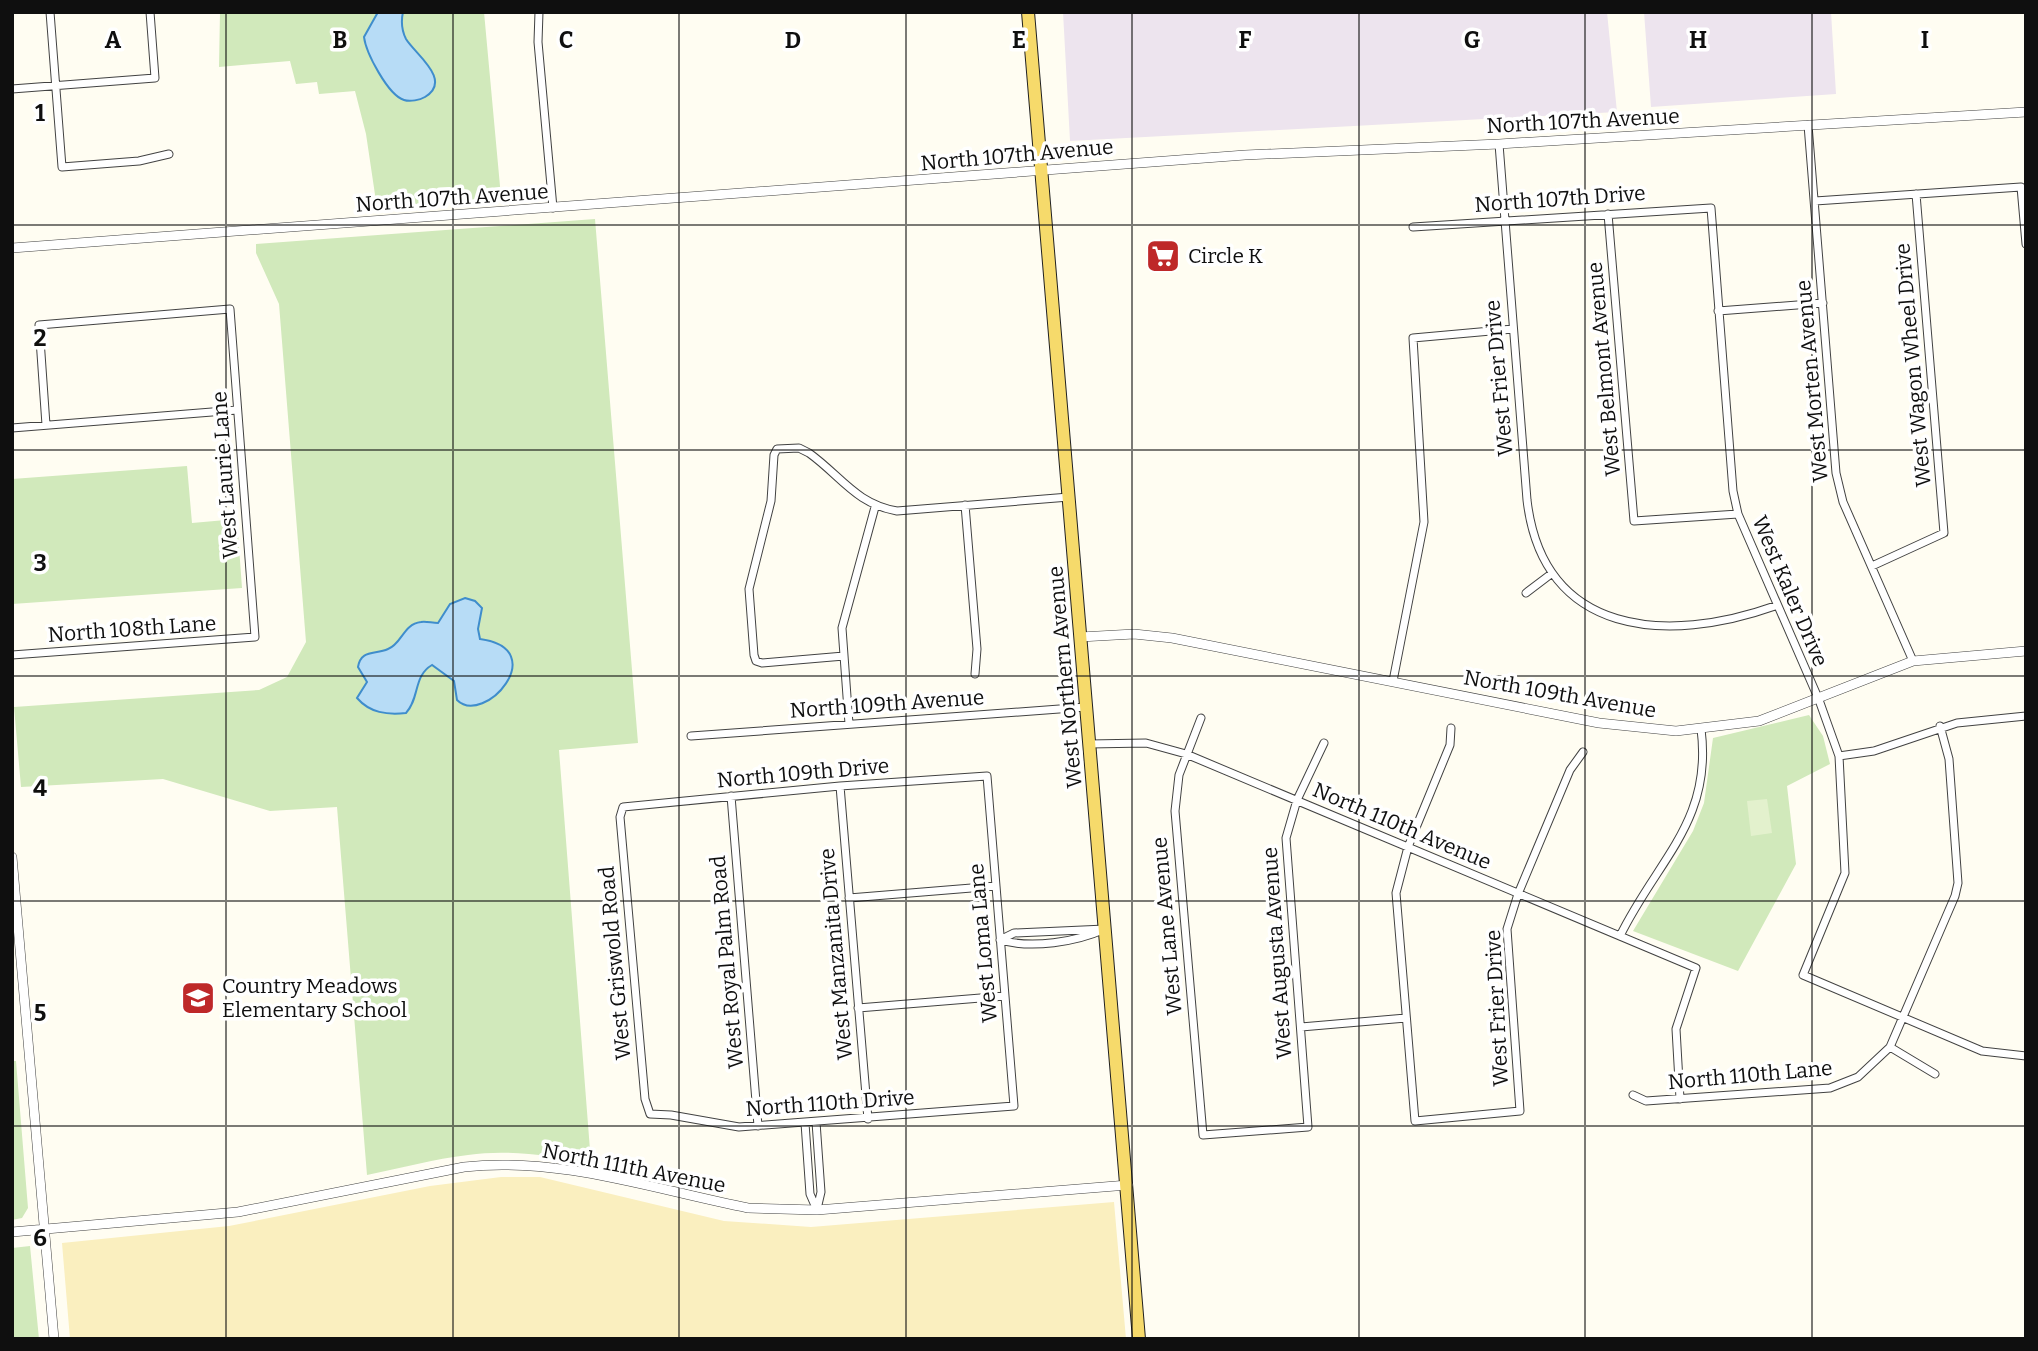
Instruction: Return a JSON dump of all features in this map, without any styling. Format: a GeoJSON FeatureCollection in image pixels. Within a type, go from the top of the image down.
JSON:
{"type":"FeatureCollection","features":[{"type":"Feature","properties":{"kind":"main road","name":"West Northern Avenue"},"geometry":{"type":"LineString","coordinates":[[1028,12],[1139,1339]]}},
{"type":"Feature","properties":{"kind":"street"},"geometry":{"type":"LineString","coordinates":[[50,12],[62,167],[139,161],[169,154]]}},
{"type":"Feature","properties":{"kind":"street"},"geometry":{"type":"LineString","coordinates":[[12,89],[155,78],[150,12]]}},
{"type":"Feature","properties":{"kind":"street"},"geometry":{"type":"LineString","coordinates":[[539,12],[538,42],[553,208]]}},
{"type":"Feature","properties":{"kind":"street","name":"North 107th Avenue"},"geometry":{"type":"LineString","coordinates":[[12,248],[1278,153],[1499,144],[2026,112]]}},
{"type":"Feature","properties":{"kind":"street","name":"West Morten Avenue"},"geometry":{"type":"LineString","coordinates":[[1808,125],[1836,472],[1843,502],[1913,661]]}},
{"type":"Feature","properties":{"kind":"street","name":"West Frier Drive"},"geometry":{"type":"LineString","coordinates":[[1499,144],[1529,520],[1543,561],[1551,574]]}},
{"type":"Feature","properties":{"kind":"street"},"geometry":{"type":"LineString","coordinates":[[1815,201],[2021,187],[2026,244]]}},
{"type":"Feature","properties":{"kind":"street","name":"West Wagon Wheel Drive"},"geometry":{"type":"LineString","coordinates":[[1872,566],[1944,533],[1916,194]]}},
{"type":"Feature","properties":{"kind":"street","name":"North 107th Drive"},"geometry":{"type":"LineString","coordinates":[[1413,227],[1710,208]]}},
{"type":"Feature","properties":{"kind":"street","name":"West Kaler Drive"},"geometry":{"type":"LineString","coordinates":[[1710,208],[1733,491],[1738,514],[1775,606],[1819,700],[1839,756],[1845,873],[1803,975],[1905,1018]]}},
{"type":"Feature","properties":{"kind":"street","name":"West Belmont Avenue"},"geometry":{"type":"LineString","coordinates":[[1608,214],[1634,522],[1738,514]]}},
{"type":"Feature","properties":{"kind":"street"},"geometry":{"type":"LineString","coordinates":[[1718,311],[1823,303]]}},
{"type":"Feature","properties":{"kind":"street","name":"West Laurie Lane"},"geometry":{"type":"LineString","coordinates":[[46,425],[39,324],[230,309],[255,637]]}},
{"type":"Feature","properties":{"kind":"street"},"geometry":{"type":"LineString","coordinates":[[1393,681],[1424,522],[1413,338],[1513,329]]}},
{"type":"Feature","properties":{"kind":"street"},"geometry":{"type":"LineString","coordinates":[[12,428],[237,411]]}},
{"type":"Feature","properties":{"kind":"street"},"geometry":{"type":"LineString","coordinates":[[844,656],[756,661],[749,589],[771,500],[774,456],[777,449],[799,448],[809,453],[861,499],[875,507],[897,511],[1069,497]]}},
{"type":"Feature","properties":{"kind":"street"},"geometry":{"type":"LineString","coordinates":[[965,505],[977,649],[975,674]]}},
{"type":"Feature","properties":{"kind":"street"},"geometry":{"type":"LineString","coordinates":[[849,724],[842,628],[845,608],[875,507]]}},
{"type":"Feature","properties":{"kind":"street"},"geometry":{"type":"LineString","coordinates":[[1526,593],[1551,574],[1592,610],[1627,624],[1679,626],[1713,623],[1775,606]]}},
{"type":"Feature","properties":{"kind":"street","name":"North 109th Avenue"},"geometry":{"type":"LineString","coordinates":[[1080,637],[1164,636],[1599,723],[1653,730],[1701,729],[1759,721],[1819,700],[1913,661],[2026,651]]}},
{"type":"Feature","properties":{"kind":"street","name":"North 108th Lane"},"geometry":{"type":"LineString","coordinates":[[12,655],[255,637]]}},
{"type":"Feature","properties":{"kind":"street","name":"North 109th Avenue"},"geometry":{"type":"LineString","coordinates":[[691,736],[1086,707]]}},
{"type":"Feature","properties":{"kind":"street"},"geometry":{"type":"LineString","coordinates":[[1839,756],[1874,751],[1940,726],[2026,716]]}},
{"type":"Feature","properties":{"kind":"street","name":"West Lane Avenue"},"geometry":{"type":"LineString","coordinates":[[1201,718],[1179,775],[1175,811],[1203,1135],[1308,1127]]}},
{"type":"Feature","properties":{"kind":"street"},"geometry":{"type":"LineString","coordinates":[[1935,1074],[1890,1047],[1905,1018],[1958,883],[1949,759],[1940,726]]}},
{"type":"Feature","properties":{"kind":"street"},"geometry":{"type":"LineString","coordinates":[[1301,1027],[1406,1018],[1396,893],[1408,847],[1450,746],[1451,728]]}},
{"type":"Feature","properties":{"kind":"street"},"geometry":{"type":"LineString","coordinates":[[1620,936],[1691,818],[1703,779],[1701,729]]}},
{"type":"Feature","properties":{"kind":"street","name":"North 110th Avenue"},"geometry":{"type":"LineString","coordinates":[[1089,744],[1146,743],[1186,754],[1696,968],[1676,1030],[1680,1100]]}},
{"type":"Feature","properties":{"kind":"street","name":"West Augusta Avenue"},"geometry":{"type":"LineString","coordinates":[[1308,1127],[1286,850],[1288,826],[1297,800],[1324,743]]}},
{"type":"Feature","properties":{"kind":"street","name":"West Frier Drive"},"geometry":{"type":"LineString","coordinates":[[1406,1018],[1415,1121],[1520,1111],[1507,944],[1510,917],[1570,770],[1583,752]]}},
{"type":"Feature","properties":{"kind":"street","name":"North 109th Drive"},"geometry":{"type":"LineString","coordinates":[[623,807],[840,786],[987,776]]}},
{"type":"Feature","properties":{"kind":"street","name":"West Loma Lane"},"geometry":{"type":"LineString","coordinates":[[987,776],[1014,1106]]}},
{"type":"Feature","properties":{"kind":"street","name":"West Manzanita Drive"},"geometry":{"type":"LineString","coordinates":[[840,786],[868,1119]]}},
{"type":"Feature","properties":{"kind":"street","name":"West Royal Palm Road"},"geometry":{"type":"LineString","coordinates":[[731,796],[758,1126]]}},
{"type":"Feature","properties":{"kind":"street","name":"West Griswold Road"},"geometry":{"type":"LineString","coordinates":[[623,807],[620,817],[644,1085],[650,1114]]}},
{"type":"Feature","properties":{"kind":"street"},"geometry":{"type":"LineString","coordinates":[[12,857],[54,1339]]}},
{"type":"Feature","properties":{"kind":"street"},"geometry":{"type":"LineString","coordinates":[[849,898],[996,886]]}},
{"type":"Feature","properties":{"kind":"street"},"geometry":{"type":"LineString","coordinates":[[1000,940],[1014,933],[1106,929]]}},
{"type":"Feature","properties":{"kind":"street"},"geometry":{"type":"LineString","coordinates":[[858,1008],[1005,996]]}},
{"type":"Feature","properties":{"kind":"street"},"geometry":{"type":"LineString","coordinates":[[1905,1018],[1982,1051],[2026,1056]]}},
{"type":"Feature","properties":{"kind":"street","name":"North 110th Lane"},"geometry":{"type":"LineString","coordinates":[[1633,1095],[1646,1101],[1680,1100],[1830,1088],[1858,1077],[1890,1047]]}},
{"type":"Feature","properties":{"kind":"street","name":"North 110th Drive"},"geometry":{"type":"LineString","coordinates":[[650,1114],[739,1127],[1014,1106]]}},
{"type":"Feature","properties":{"kind":"street"},"geometry":{"type":"LineString","coordinates":[[816,1122],[821,1192],[817,1210]]}},
{"type":"Feature","properties":{"kind":"street"},"geometry":{"type":"LineString","coordinates":[[805,1123],[810,1194],[817,1210]]}},
{"type":"Feature","properties":{"kind":"street","name":"North 111th Avenue"},"geometry":{"type":"LineString","coordinates":[[12,1232],[238,1212],[464,1167],[503,1164],[550,1167],[748,1208],[817,1210],[1128,1185]]}},
{"type":"Feature","properties":{"kind":"shaded area"},"geometry":{"type":"Polygon","coordinates":[[[1063,12],[1607,12],[1617,112],[1070,141],[1063,12]]]}},
{"type":"Feature","properties":{"kind":"shaded area"},"geometry":{"type":"Polygon","coordinates":[[[1644,12],[1831,12],[1836,94],[1651,107],[1644,12]]]}},
{"type":"Feature","properties":{"kind":"green space"},"geometry":{"type":"Polygon","coordinates":[[[220,12],[484,12],[501,197],[377,208],[366,134],[355,91],[319,94],[317,82],[296,84],[290,61],[219,67],[220,12]]]}},
{"type":"Feature","properties":{"kind":"green space"},"geometry":{"type":"Polygon","coordinates":[[[595,219],[638,743],[559,750],[591,1163],[530,1154],[484,1153],[367,1175],[337,807],[270,811],[163,779],[21,787],[14,707],[259,690],[287,677],[306,642],[279,304],[256,253],[256,244],[595,219]]]}},
{"type":"Feature","properties":{"kind":"green space"},"geometry":{"type":"Polygon","coordinates":[[[187,466],[192,523],[237,519],[242,588],[12,604],[12,479],[187,466]]]}},
{"type":"Feature","properties":{"kind":"green space"},"geometry":{"type":"Polygon","coordinates":[[[1809,715],[1823,736],[1830,764],[1787,786],[1796,864],[1738,971],[1633,931],[1693,831],[1704,803],[1713,738],[1809,715]]]}},
{"type":"Feature","properties":{"kind":"green space"},"geometry":{"type":"Polygon","coordinates":[[[1767,799],[1772,833],[1751,836],[1747,801],[1767,799]]]}},
{"type":"Feature","properties":{"kind":"green space"},"geometry":{"type":"Polygon","coordinates":[[[12,1061],[16,1061],[28,1208],[22,1218],[12,1220],[12,1061]]]}},
{"type":"Feature","properties":{"kind":"green space"},"geometry":{"type":"Polygon","coordinates":[[[30,1246],[39,1339],[12,1339],[12,1248],[30,1246]]]}},
{"type":"Feature","properties":{"kind":"sand"},"geometry":{"type":"Polygon","coordinates":[[[501,1177],[540,1177],[724,1221],[811,1227],[1114,1202],[1126,1339],[70,1339],[62,1243],[229,1226],[430,1186],[501,1177]]]}},
{"type":"Feature","properties":{"kind":"water"},"geometry":{"type":"Polygon","coordinates":[[[378,12],[403,12],[402,26],[406,39],[434,75],[433,90],[425,97],[409,101],[398,97],[379,73],[364,37],[378,12]]]}},
{"type":"Feature","properties":{"kind":"water"},"geometry":{"type":"Polygon","coordinates":[[[465,598],[475,601],[482,608],[478,629],[480,639],[501,646],[511,657],[512,670],[506,683],[495,695],[482,703],[469,706],[457,700],[454,681],[432,665],[422,675],[406,713],[379,712],[367,707],[357,698],[367,682],[358,667],[362,657],[393,646],[410,626],[423,622],[438,623],[450,604],[465,598]]]}},
{"type":"Feature","properties":{"kind":"place","name":"Circle K"},"geometry":{"type":"Point","coordinates":[1163,256]}},
{"type":"Feature","properties":{"kind":"place","name":"Country Meadows Elementary School"},"geometry":{"type":"Point","coordinates":[198,998]}}]}
